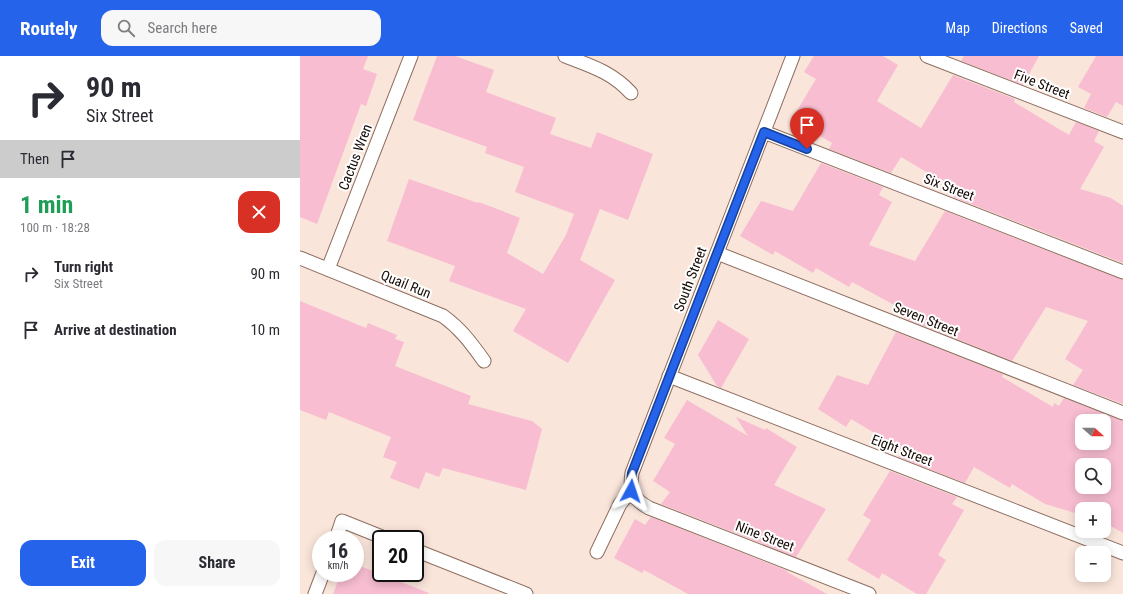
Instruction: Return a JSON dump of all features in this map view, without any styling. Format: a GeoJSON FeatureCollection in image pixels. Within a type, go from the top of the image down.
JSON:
{"type":"FeatureCollection","features":[{"type":"Feature","properties":{"kind":"lane","name":"Cactus Wren"},"geometry":{"type":"LineString","coordinates":[[328,269],[411,56]]}},
{"type":"Feature","properties":{"kind":"lane"},"geometry":{"type":"LineString","coordinates":[[565,56],[599,69],[612,76],[623,84],[631,93]]}},
{"type":"Feature","properties":{"kind":"lane","name":"South Street"},"geometry":{"type":"LineString","coordinates":[[631,491],[632,473],[793,56]]}},
{"type":"Feature","properties":{"kind":"lane","name":"Five Street"},"geometry":{"type":"LineString","coordinates":[[927,56],[1123,132]]}},
{"type":"Feature","properties":{"kind":"lane","name":"Six Street"},"geometry":{"type":"LineString","coordinates":[[764,132],[1123,272]]}},
{"type":"Feature","properties":{"kind":"lane","name":"Seven Street"},"geometry":{"type":"LineString","coordinates":[[717,253],[1123,413]]}},
{"type":"Feature","properties":{"kind":"lane","name":"Quail Run"},"geometry":{"type":"LineString","coordinates":[[300,258],[443,316],[455,324],[484,361]]}},
{"type":"Feature","properties":{"kind":"lane","name":"Eight Street"},"geometry":{"type":"LineString","coordinates":[[669,376],[1123,553]]}},
{"type":"Feature","properties":{"kind":"lane"},"geometry":{"type":"LineString","coordinates":[[597,552],[620,504],[631,491]]}},
{"type":"Feature","properties":{"kind":"lane","name":"Nine Street"},"geometry":{"type":"LineString","coordinates":[[631,491],[636,499],[649,508],[869,594]]}},
{"type":"Feature","properties":{"kind":"lane"},"geometry":{"type":"LineString","coordinates":[[339,530],[342,521],[372,533]]}},
{"type":"Feature","properties":{"kind":"lane"},"geometry":{"type":"LineString","coordinates":[[424,554],[526,594]]}},
{"type":"Feature","properties":{"kind":"lane"},"geometry":{"type":"LineString","coordinates":[[315,594],[320,582]]}},
{"type":"Feature","properties":{"kind":"building"},"geometry":{"type":"Polygon","coordinates":[[[300,56],[368,56],[363,69],[377,74],[366,106],[361,104],[317,224],[300,217],[300,56]]]}},
{"type":"Feature","properties":{"kind":"building"},"geometry":{"type":"Polygon","coordinates":[[[437,56],[455,56],[494,70],[486,92],[556,118],[550,134],[591,148],[597,132],[653,154],[628,220],[600,209],[580,260],[615,280],[568,363],[513,331],[526,309],[449,281],[455,266],[387,241],[409,179],[478,203],[479,202],[520,218],[507,253],[543,274],[566,235],[574,214],[515,192],[524,167],[485,153],[487,147],[413,120],[437,56]]]}},
{"type":"Feature","properties":{"kind":"building"},"geometry":{"type":"Polygon","coordinates":[[[814,56],[883,56],[898,65],[877,101],[921,128],[953,75],[1015,99],[1014,102],[1069,135],[1076,122],[1099,131],[1094,141],[1104,147],[1080,189],[1111,198],[1123,206],[1123,263],[953,197],[957,190],[901,157],[891,173],[829,149],[832,143],[792,119],[816,79],[804,72],[814,56]]]}},
{"type":"Feature","properties":{"kind":"building"},"geometry":{"type":"Polygon","coordinates":[[[964,56],[1039,56],[1023,85],[961,61],[964,56]]]}},
{"type":"Feature","properties":{"kind":"building"},"geometry":{"type":"Polygon","coordinates":[[[1096,56],[1123,56],[1123,106],[1116,102],[1107,117],[1084,108],[1091,94],[1078,87],[1096,56]]]}},
{"type":"Feature","properties":{"kind":"building"},"geometry":{"type":"Polygon","coordinates":[[[821,163],[883,187],[879,195],[892,202],[869,245],[915,261],[945,211],[1123,280],[1123,404],[1073,385],[1083,370],[1065,359],[1088,321],[1046,307],[1012,361],[904,318],[907,312],[852,282],[849,287],[816,268],[813,273],[775,251],[773,255],[740,236],[761,201],[793,211],[821,163]]]}},
{"type":"Feature","properties":{"kind":"building"},"geometry":{"type":"Polygon","coordinates":[[[300,301],[366,328],[368,323],[397,335],[395,339],[404,342],[395,366],[471,396],[468,404],[532,421],[542,429],[526,490],[443,468],[439,477],[426,472],[419,489],[390,478],[397,462],[383,457],[391,437],[329,412],[326,420],[300,410],[300,301]]]}},
{"type":"Feature","properties":{"kind":"building"},"geometry":{"type":"Polygon","coordinates":[[[718,320],[749,339],[721,388],[717,386],[698,355],[718,320]]]}},
{"type":"Feature","properties":{"kind":"building"},"geometry":{"type":"Polygon","coordinates":[[[896,332],[1003,374],[1002,377],[1053,407],[1054,403],[1059,406],[1064,398],[1105,414],[1075,414],[1075,450],[1111,450],[1111,416],[1123,421],[1123,533],[1111,526],[1111,502],[1075,502],[1075,513],[1045,504],[1012,484],[1010,488],[974,467],[965,483],[898,457],[903,450],[851,419],[846,427],[818,409],[837,375],[868,385],[896,332]]]}},
{"type":"Feature","properties":{"kind":"building"},"geometry":{"type":"Polygon","coordinates":[[[687,400],[748,436],[736,417],[765,430],[766,428],[797,447],[774,485],[826,509],[796,557],[661,504],[670,492],[653,481],[675,444],[664,438],[687,400]]]}},
{"type":"Feature","properties":{"kind":"building"},"geometry":{"type":"Polygon","coordinates":[[[890,471],[957,497],[952,504],[964,510],[938,555],[946,560],[926,594],[917,594],[882,573],[879,579],[847,560],[871,520],[863,515],[890,471]]]}},
{"type":"Feature","properties":{"kind":"building"},"geometry":{"type":"Polygon","coordinates":[[[651,517],[788,571],[787,572],[827,594],[688,594],[644,570],[642,573],[614,558],[635,519],[645,525],[651,517]]]}},
{"type":"Feature","properties":{"kind":"building"},"geometry":{"type":"Polygon","coordinates":[[[364,568],[372,571],[372,582],[401,582],[429,593],[428,594],[333,594],[338,582],[364,582],[364,568]]]}},
{"type":"Feature","properties":{"kind":"route"},"geometry":{"type":"LineString","coordinates":[[631,491],[632,473],[764,132],[807,149]]}}]}
